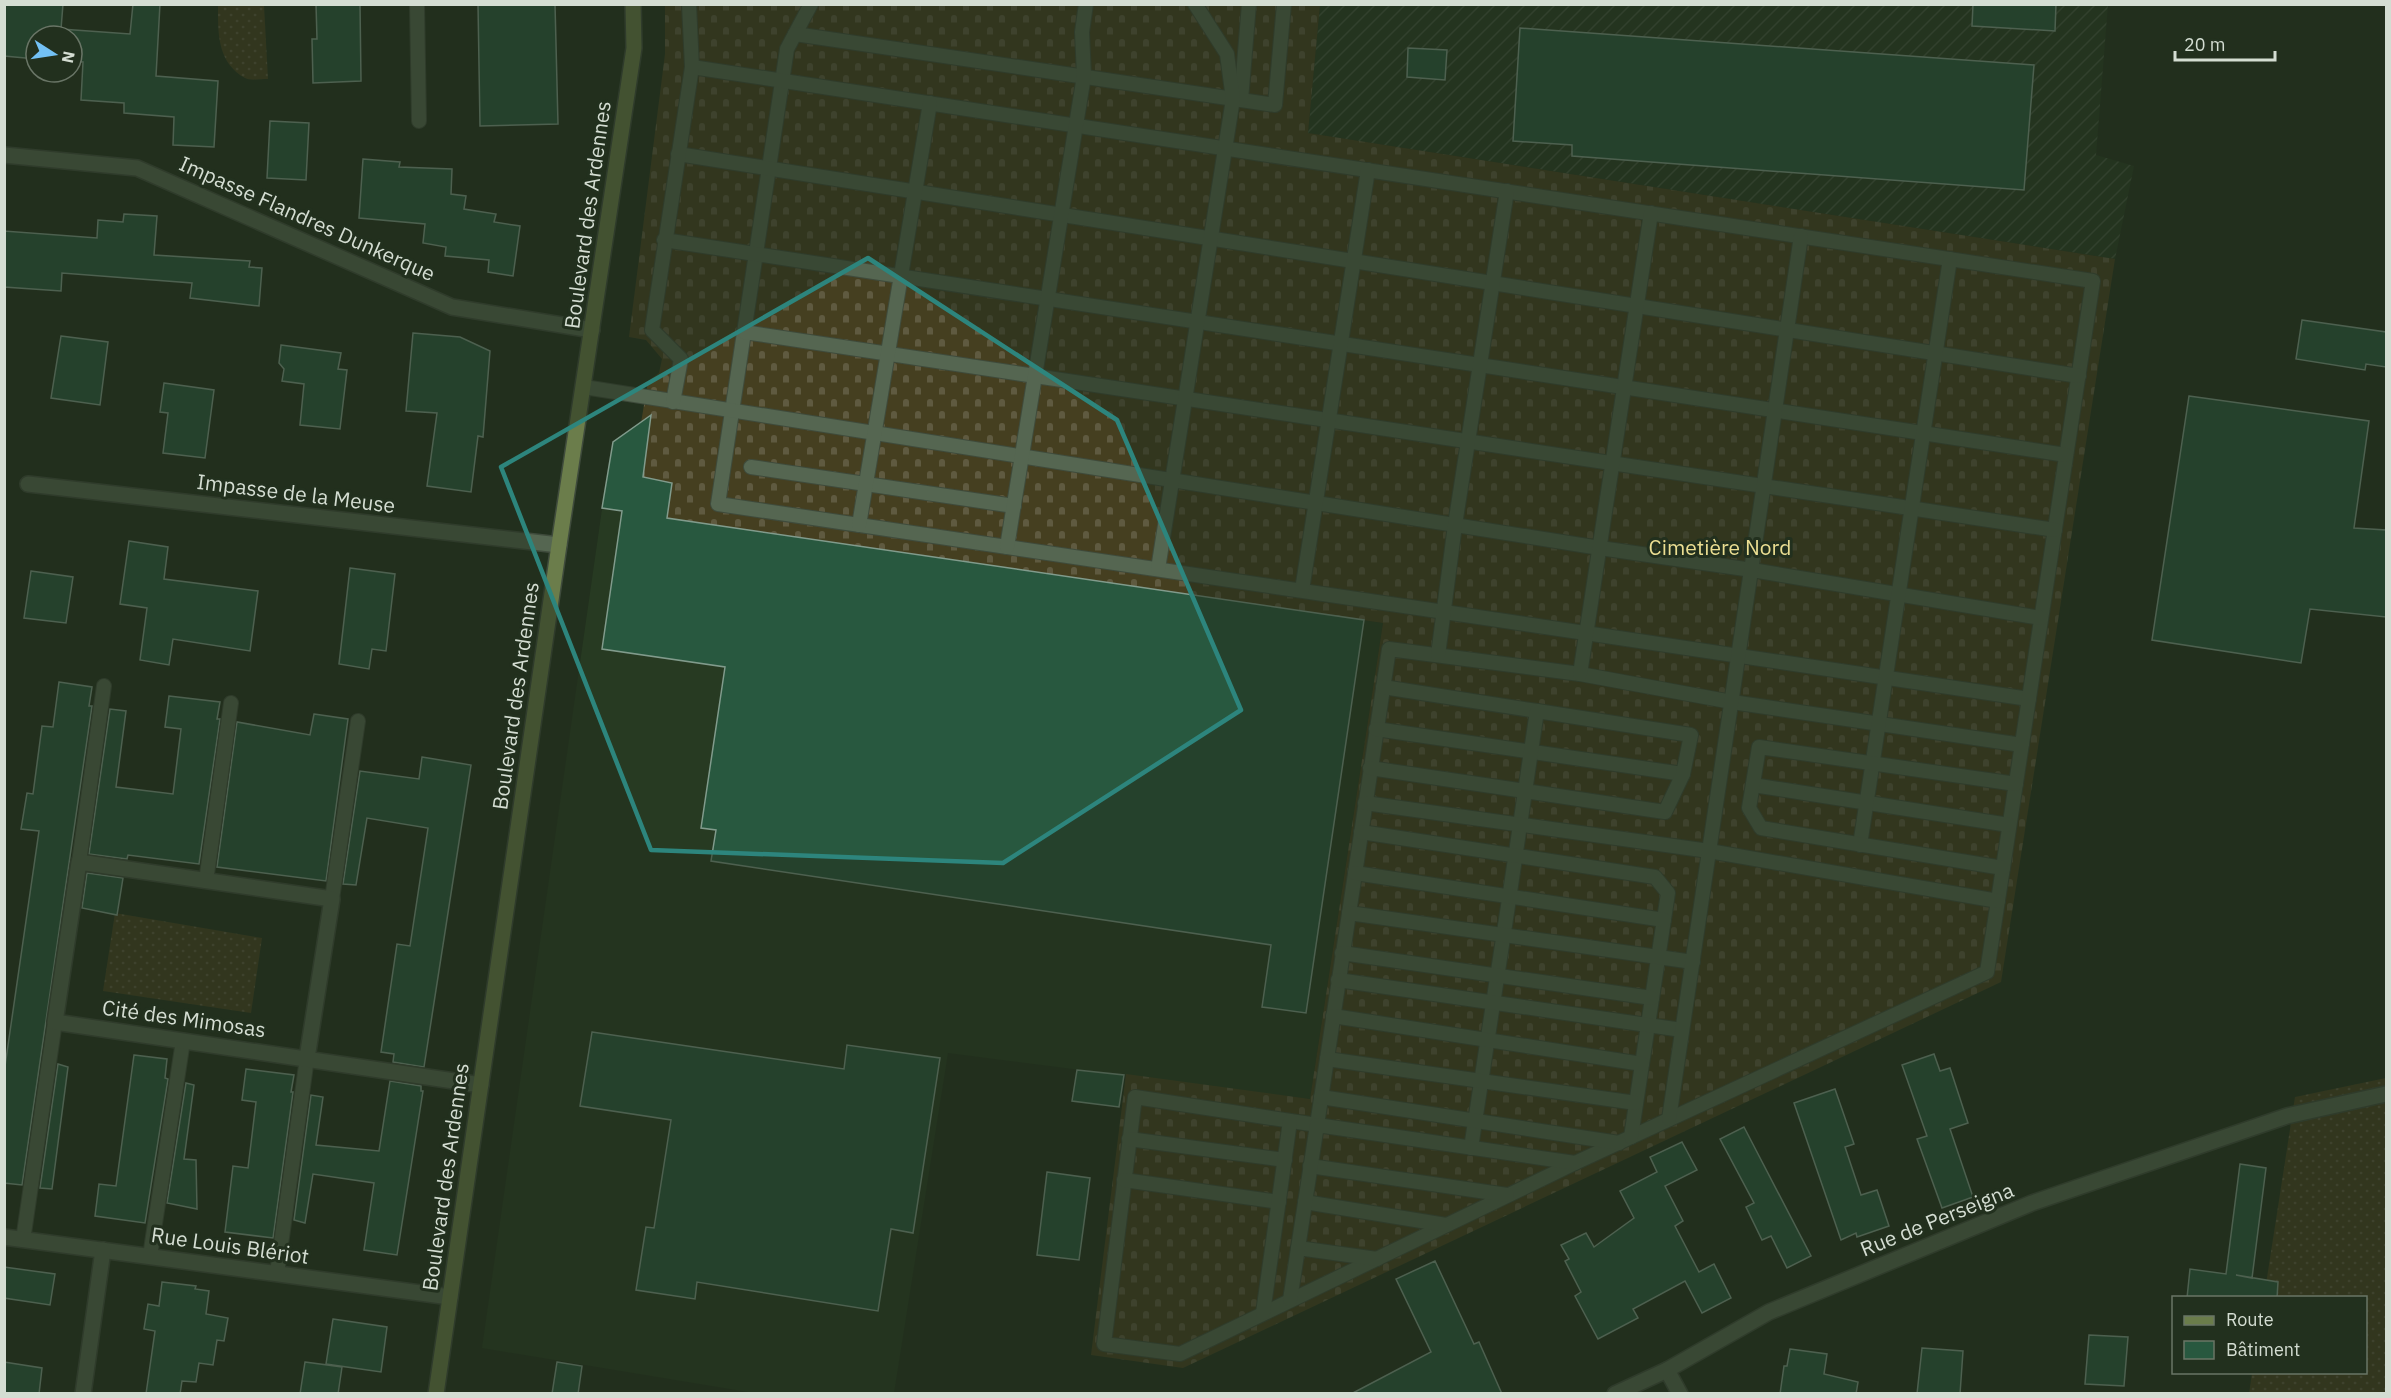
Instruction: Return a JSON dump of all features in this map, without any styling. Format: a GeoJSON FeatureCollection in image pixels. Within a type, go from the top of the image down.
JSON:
{"type":"FeatureCollection","features":[{"type":"Feature","properties":{"kind":"main road","name":"Boulevard des Ardennes"},"geometry":{"type":"LineString","coordinates":[[436,1394],[559,545],[634,48],[633,4]]}},
{"type":"Feature","properties":{"kind":"street","name":"Impasse Flandres Dunkerque"},"geometry":{"type":"LineString","coordinates":[[4,155],[137,168],[452,307],[592,330]]}},
{"type":"Feature","properties":{"kind":"street","name":"Impasse de la Meuse"},"geometry":{"type":"LineString","coordinates":[[28,484],[559,545]]}},
{"type":"Feature","properties":{"kind":"street"},"geometry":{"type":"LineString","coordinates":[[55,1022],[79,861],[332,899],[307,1058]]}},
{"type":"Feature","properties":{"kind":"street","name":"Cité des Mimosas"},"geometry":{"type":"LineString","coordinates":[[55,1022],[481,1085]]}},
{"type":"Feature","properties":{"kind":"street","name":"Rue de Perseigna"},"geometry":{"type":"LineString","coordinates":[[1615,1394],[1667,1370],[1769,1312],[2032,1203],[2287,1116],[2386,1094]]}},
{"type":"Feature","properties":{"kind":"street","name":"Rue Louis Blériot"},"geometry":{"type":"LineString","coordinates":[[4,1237],[450,1297]]}},
{"type":"Feature","properties":{"kind":"street"},"geometry":{"type":"LineString","coordinates":[[83,1394],[103,1250]]}},
{"type":"Feature","properties":{"kind":"street"},"geometry":{"type":"LineString","coordinates":[[1667,1370],[1680,1394]]}},
{"type":"Feature","properties":{"kind":"lane"},"geometry":{"type":"LineString","coordinates":[[417,4],[419,121]]}},
{"type":"Feature","properties":{"kind":"lane"},"geometry":{"type":"LineString","coordinates":[[673,402],[681,358],[652,330],[692,67],[689,4]]}},
{"type":"Feature","properties":{"kind":"lane"},"geometry":{"type":"LineString","coordinates":[[811,4],[803,12],[787,49],[781,81],[718,504],[2029,699]]}},
{"type":"Feature","properties":{"kind":"lane"},"geometry":{"type":"LineString","coordinates":[[1007,547],[1077,126],[1084,76],[1082,32],[1086,4]]}},
{"type":"Feature","properties":{"kind":"lane"},"geometry":{"type":"LineString","coordinates":[[1195,4],[1227,54],[1237,100]]}},
{"type":"Feature","properties":{"kind":"lane"},"geometry":{"type":"LineString","coordinates":[[1158,569],[1224,148],[1237,100],[1249,4]]}},
{"type":"Feature","properties":{"kind":"lane"},"geometry":{"type":"LineString","coordinates":[[795,34],[1275,105],[1284,4]]}},
{"type":"Feature","properties":{"kind":"lane"},"geometry":{"type":"LineString","coordinates":[[692,67],[2093,281],[1987,972],[1575,1163],[1179,1354],[1104,1344],[1135,1097],[1575,1163]]}},
{"type":"Feature","properties":{"kind":"lane"},"geometry":{"type":"LineString","coordinates":[[859,525],[930,103]]}},
{"type":"Feature","properties":{"kind":"lane"},"geometry":{"type":"LineString","coordinates":[[678,154],[2079,376]]}},
{"type":"Feature","properties":{"kind":"lane"},"geometry":{"type":"LineString","coordinates":[[1302,591],[1368,170]]}},
{"type":"Feature","properties":{"kind":"lane"},"geometry":{"type":"LineString","coordinates":[[1438,655],[1455,525],[1507,191]]}},
{"type":"Feature","properties":{"kind":"lane"},"geometry":{"type":"LineString","coordinates":[[1580,674],[1651,213]]}},
{"type":"Feature","properties":{"kind":"lane"},"geometry":{"type":"LineString","coordinates":[[1669,1119],[1801,237]]}},
{"type":"Feature","properties":{"kind":"lane"},"geometry":{"type":"LineString","coordinates":[[664,240],[2066,455]]}},
{"type":"Feature","properties":{"kind":"lane"},"geometry":{"type":"LineString","coordinates":[[1860,845],[1950,259]]}},
{"type":"Feature","properties":{"kind":"lane"},"geometry":{"type":"LineString","coordinates":[[744,332],[2055,530]]}},
{"type":"Feature","properties":{"kind":"lane"},"geometry":{"type":"LineString","coordinates":[[584,387],[1600,549],[1752,570],[2041,618]]}},
{"type":"Feature","properties":{"kind":"lane"},"geometry":{"type":"LineString","coordinates":[[751,467],[1014,506]]}},
{"type":"Feature","properties":{"kind":"lane"},"geometry":{"type":"LineString","coordinates":[[1290,1300],[1389,649],[1580,674],[1732,702],[2022,746]]}},
{"type":"Feature","properties":{"kind":"lane"},"geometry":{"type":"LineString","coordinates":[[79,861],[104,686]]}},
{"type":"Feature","properties":{"kind":"lane"},"geometry":{"type":"LineString","coordinates":[[1370,768],[1665,812],[1683,774],[1691,735],[1383,687]]}},
{"type":"Feature","properties":{"kind":"lane"},"geometry":{"type":"LineString","coordinates":[[206,880],[231,703]]}},
{"type":"Feature","properties":{"kind":"lane"},"geometry":{"type":"LineString","coordinates":[[1471,1148],[1537,711]]}},
{"type":"Feature","properties":{"kind":"lane"},"geometry":{"type":"LineString","coordinates":[[332,899],[358,721]]}},
{"type":"Feature","properties":{"kind":"lane"},"geometry":{"type":"LineString","coordinates":[[1376,729],[1683,774]]}},
{"type":"Feature","properties":{"kind":"lane"},"geometry":{"type":"LineString","coordinates":[[2003,868],[1761,828],[1749,808],[1759,747],[2016,784]]}},
{"type":"Feature","properties":{"kind":"lane"},"geometry":{"type":"LineString","coordinates":[[1753,785],[2009,825]]}},
{"type":"Feature","properties":{"kind":"lane"},"geometry":{"type":"LineString","coordinates":[[1365,802],[1709,851],[1998,901]]}},
{"type":"Feature","properties":{"kind":"lane"},"geometry":{"type":"LineString","coordinates":[[1361,832],[1655,877],[1668,893],[1636,1103],[1625,1140]]}},
{"type":"Feature","properties":{"kind":"lane"},"geometry":{"type":"LineString","coordinates":[[1355,873],[1664,920]]}},
{"type":"Feature","properties":{"kind":"lane"},"geometry":{"type":"LineString","coordinates":[[1348,913],[1693,962]]}},
{"type":"Feature","properties":{"kind":"lane"},"geometry":{"type":"LineString","coordinates":[[1342,953],[1652,998]]}},
{"type":"Feature","properties":{"kind":"lane"},"geometry":{"type":"LineString","coordinates":[[1338,980],[1682,1030]]}},
{"type":"Feature","properties":{"kind":"lane"},"geometry":{"type":"LineString","coordinates":[[1333,1016],[1642,1064]]}},
{"type":"Feature","properties":{"kind":"lane"},"geometry":{"type":"LineString","coordinates":[[23,1240],[55,1022]]}},
{"type":"Feature","properties":{"kind":"lane"},"geometry":{"type":"LineString","coordinates":[[150,1256],[183,1041]]}},
{"type":"Feature","properties":{"kind":"lane"},"geometry":{"type":"LineString","coordinates":[[277,1273],[307,1058]]}},
{"type":"Feature","properties":{"kind":"lane"},"geometry":{"type":"LineString","coordinates":[[1327,1059],[1636,1103]]}},
{"type":"Feature","properties":{"kind":"lane"},"geometry":{"type":"LineString","coordinates":[[1321,1097],[1475,1121],[1625,1140]]}},
{"type":"Feature","properties":{"kind":"lane"},"geometry":{"type":"LineString","coordinates":[[1263,1313],[1290,1120]]}},
{"type":"Feature","properties":{"kind":"lane"},"geometry":{"type":"LineString","coordinates":[[1129,1139],[1285,1160]]}},
{"type":"Feature","properties":{"kind":"lane"},"geometry":{"type":"LineString","coordinates":[[1310,1166],[1507,1196]]}},
{"type":"Feature","properties":{"kind":"lane"},"geometry":{"type":"LineString","coordinates":[[1125,1180],[1279,1202]]}},
{"type":"Feature","properties":{"kind":"lane"},"geometry":{"type":"LineString","coordinates":[[1305,1202],[1446,1225]]}},
{"type":"Feature","properties":{"kind":"lane"},"geometry":{"type":"LineString","coordinates":[[1298,1248],[1377,1259]]}},
{"type":"Feature","properties":{"kind":"highlighted area"},"geometry":{"type":"Polygon","coordinates":[[[868,258],[1117,420],[1241,710],[1003,863],[651,850],[501,467],[868,258]]]}},
{"type":"Feature","properties":{"kind":"shaded area"},"geometry":{"type":"Polygon","coordinates":[[[2108,4],[2096,155],[2134,166],[2115,259],[1308,133],[1320,5],[2108,4]]]}},
{"type":"Feature","properties":{"kind":"shaded area"},"geometry":{"type":"Polygon","coordinates":[[[602,509],[1383,623],[1310,1099],[948,1053],[894,1393],[754,1393],[482,1348],[602,509]]]}},
{"type":"Feature","properties":{"kind":"green space"},"geometry":{"type":"Polygon","coordinates":[[[215,5],[264,5],[268,79],[247,79],[229,64],[221,46],[218,6],[215,5]]]}},
{"type":"Feature","properties":{"kind":"green space","name":"Cimetière Nord"},"geometry":{"type":"Polygon","coordinates":[[[665,5],[1320,5],[1308,133],[2115,259],[2001,982],[1183,1368],[1091,1355],[1126,1074],[1310,1099],[1383,623],[667,518],[672,483],[643,477],[641,423],[648,381],[659,373],[662,359],[646,340],[629,337],[665,54],[665,5]]]}},
{"type":"Feature","properties":{"kind":"green space"},"geometry":{"type":"Polygon","coordinates":[[[115,913],[262,938],[251,1013],[103,991],[115,913]]]}},
{"type":"Feature","properties":{"kind":"green space"},"geometry":{"type":"Polygon","coordinates":[[[2386,1078],[2386,1393],[2249,1394],[2252,1374],[2367,1374],[2367,1296],[2264,1296],[2295,1097],[2386,1078]]]}},
{"type":"Feature","properties":{"kind":"building"},"geometry":{"type":"Polygon","coordinates":[[[4,4],[63,4],[61,24],[24,24],[24,58],[4,56],[4,4]]]}},
{"type":"Feature","properties":{"kind":"building"},"geometry":{"type":"Polygon","coordinates":[[[133,4],[160,4],[156,76],[218,81],[214,147],[173,145],[174,117],[124,113],[124,103],[81,100],[82,84],[84,84],[84,31],[130,34],[133,4]]]}},
{"type":"Feature","properties":{"kind":"building"},"geometry":{"type":"Polygon","coordinates":[[[316,4],[360,4],[361,81],[313,83],[312,39],[317,39],[316,4]]]}},
{"type":"Feature","properties":{"kind":"building"},"geometry":{"type":"Polygon","coordinates":[[[478,4],[555,4],[558,124],[480,126],[478,4]]]}},
{"type":"Feature","properties":{"kind":"building"},"geometry":{"type":"Polygon","coordinates":[[[1973,4],[2056,4],[2055,31],[1972,26],[1973,4]]]}},
{"type":"Feature","properties":{"kind":"building"},"geometry":{"type":"Polygon","coordinates":[[[1520,28],[2034,65],[2024,190],[1572,156],[1572,145],[1513,141],[1520,28]]]}},
{"type":"Feature","properties":{"kind":"building"},"geometry":{"type":"Polygon","coordinates":[[[1408,48],[1447,50],[1445,80],[1407,77],[1408,48]]]}},
{"type":"Feature","properties":{"kind":"building"},"geometry":{"type":"Polygon","coordinates":[[[270,121],[309,123],[306,180],[267,178],[270,121]]]}},
{"type":"Feature","properties":{"kind":"building"},"geometry":{"type":"Polygon","coordinates":[[[363,159],[400,162],[399,167],[452,169],[451,194],[466,196],[464,209],[496,214],[494,222],[520,226],[513,276],[488,272],[489,260],[445,256],[446,247],[423,243],[425,224],[359,218],[363,159]]]}},
{"type":"Feature","properties":{"kind":"building"},"geometry":{"type":"Polygon","coordinates":[[[124,214],[157,216],[154,255],[250,261],[249,267],[262,268],[259,306],[190,298],[192,283],[62,273],[61,291],[4,287],[4,231],[97,238],[98,220],[123,222],[124,214]]]}},
{"type":"Feature","properties":{"kind":"building"},"geometry":{"type":"Polygon","coordinates":[[[2302,320],[2386,332],[2386,367],[2366,364],[2365,370],[2296,359],[2302,320]]]}},
{"type":"Feature","properties":{"kind":"building"},"geometry":{"type":"Polygon","coordinates":[[[413,333],[460,337],[490,351],[483,437],[478,436],[471,492],[427,486],[437,413],[406,411],[413,333]]]}},
{"type":"Feature","properties":{"kind":"building"},"geometry":{"type":"Polygon","coordinates":[[[61,336],[108,342],[100,405],[51,398],[61,336]]]}},
{"type":"Feature","properties":{"kind":"building"},"geometry":{"type":"Polygon","coordinates":[[[281,345],[341,353],[338,369],[347,370],[340,429],[300,425],[304,384],[282,381],[284,369],[279,363],[281,345]]]}},
{"type":"Feature","properties":{"kind":"building"},"geometry":{"type":"Polygon","coordinates":[[[164,383],[214,390],[205,458],[163,453],[168,413],[160,412],[164,383]]]}},
{"type":"Feature","properties":{"kind":"building"},"geometry":{"type":"Polygon","coordinates":[[[2189,396],[2369,421],[2354,528],[2386,530],[2386,617],[2310,609],[2301,663],[2152,640],[2189,396]]]}},
{"type":"Feature","properties":{"kind":"building"},"geometry":{"type":"Polygon","coordinates":[[[651,415],[643,477],[672,483],[667,518],[1364,620],[1306,1013],[1262,1007],[1271,945],[711,861],[716,830],[701,828],[725,667],[602,649],[622,511],[602,508],[613,442],[651,415]]]}},
{"type":"Feature","properties":{"kind":"building"},"geometry":{"type":"Polygon","coordinates":[[[129,541],[168,547],[164,579],[258,591],[250,651],[173,639],[169,665],[140,660],[147,608],[120,604],[129,541]]]}},
{"type":"Feature","properties":{"kind":"building"},"geometry":{"type":"Polygon","coordinates":[[[350,568],[395,574],[386,651],[372,649],[369,669],[339,664],[350,568]]]}},
{"type":"Feature","properties":{"kind":"building"},"geometry":{"type":"Polygon","coordinates":[[[31,571],[73,577],[66,623],[24,618],[31,571]]]}},
{"type":"Feature","properties":{"kind":"building"},"geometry":{"type":"Polygon","coordinates":[[[59,682],[92,687],[89,706],[92,706],[22,1185],[4,1183],[4,1073],[39,831],[21,829],[27,793],[33,794],[42,726],[53,727],[59,682]]]}},
{"type":"Feature","properties":{"kind":"building"},"geometry":{"type":"Polygon","coordinates":[[[169,696],[220,702],[217,719],[220,719],[199,864],[128,855],[127,859],[89,854],[110,709],[126,711],[116,787],[173,794],[181,729],[165,727],[169,696]]]}},
{"type":"Feature","properties":{"kind":"building"},"geometry":{"type":"Polygon","coordinates":[[[314,714],[348,719],[326,881],[217,867],[237,722],[310,735],[314,714]]]}},
{"type":"Feature","properties":{"kind":"building"},"geometry":{"type":"Polygon","coordinates":[[[422,757],[471,765],[424,1067],[393,1062],[394,1054],[381,1052],[397,944],[410,946],[428,828],[367,818],[356,885],[343,884],[360,771],[419,779],[422,757]]]}},
{"type":"Feature","properties":{"kind":"building"},"geometry":{"type":"Polygon","coordinates":[[[87,873],[123,878],[117,915],[82,908],[87,873]]]}},
{"type":"Feature","properties":{"kind":"building"},"geometry":{"type":"Polygon","coordinates":[[[592,1032],[844,1069],[847,1045],[940,1058],[913,1233],[891,1229],[878,1311],[697,1282],[695,1299],[636,1290],[646,1227],[654,1228],[671,1120],[580,1106],[592,1032]]]}},
{"type":"Feature","properties":{"kind":"building"},"geometry":{"type":"Polygon","coordinates":[[[1934,1054],[1940,1071],[1950,1068],[1968,1123],[1950,1129],[1973,1197],[1942,1208],[1917,1139],[1927,1136],[1902,1065],[1934,1054]]]}},
{"type":"Feature","properties":{"kind":"building"},"geometry":{"type":"Polygon","coordinates":[[[134,1055],[167,1059],[165,1078],[168,1079],[145,1223],[95,1216],[99,1184],[116,1186],[134,1055]]]}},
{"type":"Feature","properties":{"kind":"building"},"geometry":{"type":"Polygon","coordinates":[[[58,1064],[68,1067],[52,1189],[40,1188],[58,1064]]]}},
{"type":"Feature","properties":{"kind":"building"},"geometry":{"type":"Polygon","coordinates":[[[246,1069],[294,1075],[273,1238],[225,1232],[233,1166],[248,1168],[256,1102],[242,1100],[246,1069]]]}},
{"type":"Feature","properties":{"kind":"building"},"geometry":{"type":"Polygon","coordinates":[[[1077,1070],[1124,1075],[1119,1107],[1072,1101],[1077,1070]]]}},
{"type":"Feature","properties":{"kind":"building"},"geometry":{"type":"Polygon","coordinates":[[[390,1081],[421,1086],[421,1091],[423,1091],[397,1255],[364,1250],[374,1183],[313,1174],[305,1223],[294,1220],[311,1095],[323,1097],[316,1145],[379,1151],[390,1081]]]}},
{"type":"Feature","properties":{"kind":"building"},"geometry":{"type":"Polygon","coordinates":[[[186,1083],[194,1085],[184,1159],[196,1160],[197,1209],[167,1203],[186,1083]]]}},
{"type":"Feature","properties":{"kind":"building"},"geometry":{"type":"Polygon","coordinates":[[[1835,1089],[1854,1144],[1845,1147],[1861,1195],[1877,1190],[1889,1226],[1857,1237],[1856,1233],[1841,1240],[1794,1103],[1835,1089]]]}},
{"type":"Feature","properties":{"kind":"building"},"geometry":{"type":"Polygon","coordinates":[[[1744,1127],[1811,1256],[1787,1268],[1771,1236],[1762,1240],[1746,1207],[1754,1203],[1720,1139],[1744,1127]]]}},
{"type":"Feature","properties":{"kind":"building"},"geometry":{"type":"Polygon","coordinates":[[[1682,1142],[1697,1170],[1665,1186],[1683,1221],[1675,1226],[1699,1272],[1714,1264],[1731,1298],[1702,1313],[1685,1281],[1633,1309],[1638,1318],[1598,1339],[1575,1296],[1581,1292],[1565,1261],[1569,1259],[1561,1245],[1586,1233],[1594,1247],[1634,1218],[1620,1191],[1657,1172],[1650,1157],[1682,1142]]]}},
{"type":"Feature","properties":{"kind":"building"},"geometry":{"type":"Polygon","coordinates":[[[2240,1164],[2266,1168],[2252,1278],[2278,1282],[2277,1296],[2187,1296],[2190,1269],[2226,1274],[2240,1164]]]}},
{"type":"Feature","properties":{"kind":"building"},"geometry":{"type":"Polygon","coordinates":[[[1047,1172],[1090,1178],[1079,1260],[1037,1255],[1047,1172]]]}},
{"type":"Feature","properties":{"kind":"building"},"geometry":{"type":"Polygon","coordinates":[[[1435,1261],[1474,1344],[1479,1342],[1502,1394],[1351,1394],[1431,1352],[1396,1279],[1435,1261]]]}},
{"type":"Feature","properties":{"kind":"building"},"geometry":{"type":"Polygon","coordinates":[[[4,1267],[55,1274],[50,1305],[4,1298],[4,1267]]]}},
{"type":"Feature","properties":{"kind":"building"},"geometry":{"type":"Polygon","coordinates":[[[162,1282],[196,1286],[195,1289],[209,1291],[206,1314],[228,1318],[224,1341],[217,1340],[213,1365],[199,1363],[196,1382],[182,1381],[180,1394],[146,1394],[155,1331],[144,1329],[148,1304],[159,1306],[162,1282]]]}},
{"type":"Feature","properties":{"kind":"building"},"geometry":{"type":"Polygon","coordinates":[[[333,1319],[387,1327],[381,1372],[326,1364],[333,1319]]]}},
{"type":"Feature","properties":{"kind":"building"},"geometry":{"type":"Polygon","coordinates":[[[2089,1335],[2128,1337],[2124,1386],[2085,1384],[2089,1335]]]}},
{"type":"Feature","properties":{"kind":"building"},"geometry":{"type":"Polygon","coordinates":[[[1922,1348],[1963,1351],[1960,1394],[1917,1394],[1922,1348]]]}},
{"type":"Feature","properties":{"kind":"building"},"geometry":{"type":"Polygon","coordinates":[[[1790,1349],[1827,1354],[1824,1374],[1858,1382],[1856,1394],[1780,1394],[1784,1366],[1787,1366],[1790,1349]]]}},
{"type":"Feature","properties":{"kind":"building"},"geometry":{"type":"Polygon","coordinates":[[[4,1362],[42,1368],[39,1394],[4,1394],[4,1362]]]}},
{"type":"Feature","properties":{"kind":"building"},"geometry":{"type":"Polygon","coordinates":[[[305,1362],[342,1367],[338,1394],[300,1394],[305,1362]]]}},
{"type":"Feature","properties":{"kind":"building"},"geometry":{"type":"Polygon","coordinates":[[[557,1362],[582,1366],[578,1394],[552,1394],[557,1362]]]}}]}
